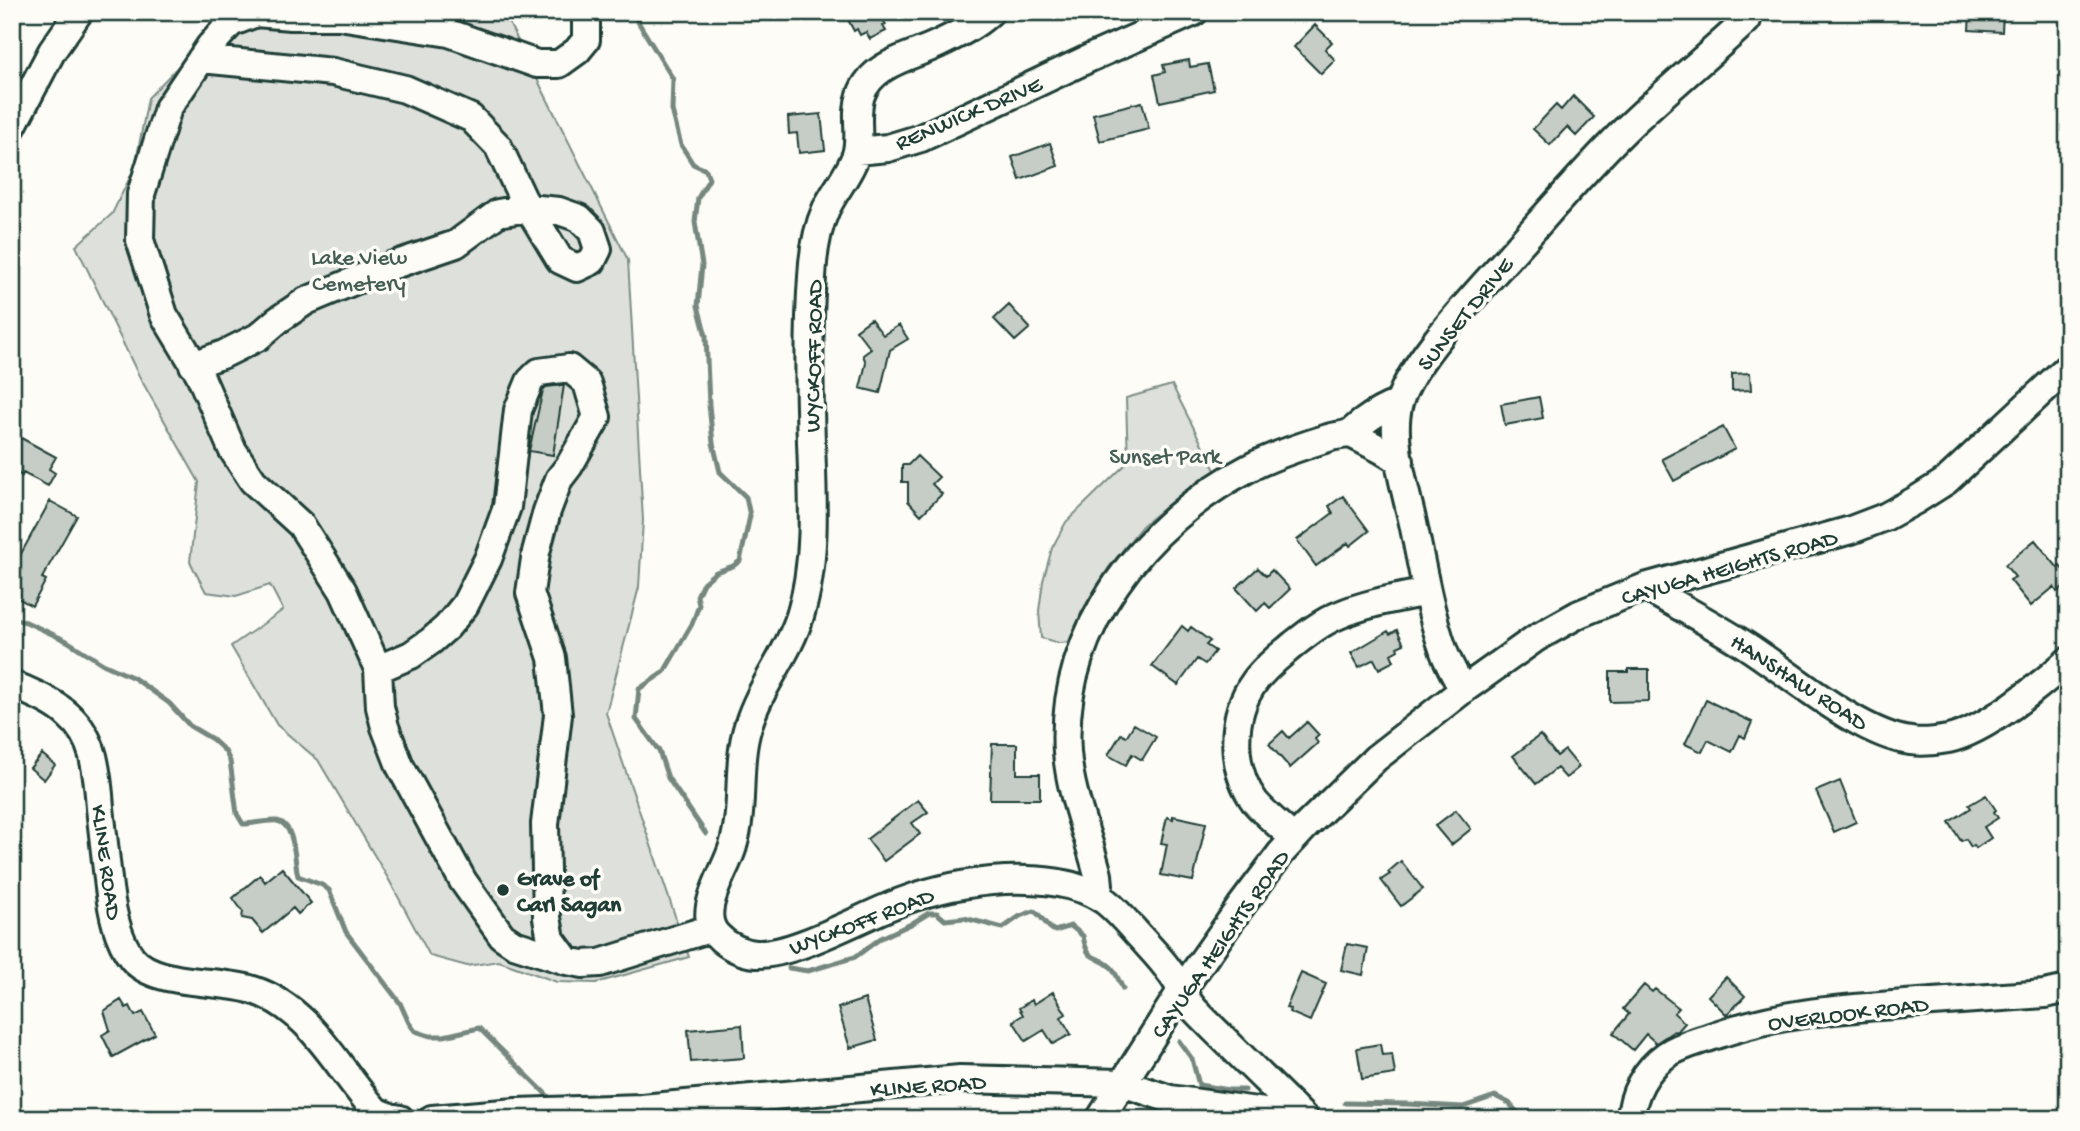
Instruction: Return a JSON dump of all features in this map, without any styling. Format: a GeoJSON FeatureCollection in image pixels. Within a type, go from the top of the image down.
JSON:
{"type":"FeatureCollection","features":[{"type":"Feature","properties":{"kind":"street"},"geometry":{"type":"LineString","coordinates":[[12,127],[52,51],[79,12]]}},
{"type":"Feature","properties":{"kind":"street"},"geometry":{"type":"LineString","coordinates":[[583,12],[586,17],[586,40],[577,51],[559,64],[537,64],[449,33],[339,16],[256,13],[231,23],[210,46],[168,108],[141,194],[141,240],[164,315],[193,365],[232,449],[253,481],[301,525],[343,591],[378,669],[384,727],[400,766],[463,881],[502,936],[514,944],[583,964],[600,963],[712,928]]}},
{"type":"Feature","properties":{"kind":"street","name":"RENWICK DRIVE"},"geometry":{"type":"LineString","coordinates":[[990,12],[965,30],[889,65],[869,81],[859,106],[857,151],[888,148],[921,138],[1194,12]]}},
{"type":"Feature","properties":{"kind":"street","name":"SUNSET DRIVE"},"geometry":{"type":"LineString","coordinates":[[1463,690],[1445,655],[1427,592],[1397,442],[1399,403],[1415,371],[1435,343],[1575,184],[1625,130],[1747,20]]}},
{"type":"Feature","properties":{"kind":"street"},"geometry":{"type":"LineString","coordinates":[[193,365],[224,354],[258,337],[306,301],[385,268],[456,244],[498,213],[528,208],[498,146],[471,118],[405,89],[333,72],[201,59]]}},
{"type":"Feature","properties":{"kind":"street","name":"WYCKOFF ROAD"},"geometry":{"type":"LineString","coordinates":[[857,151],[851,168],[826,209],[818,233],[812,273],[809,349],[812,534],[806,594],[792,637],[758,700],[747,729],[736,836],[710,906],[709,921],[712,928],[721,939],[733,947],[762,954],[795,946],[895,904],[952,886],[989,881],[1029,880],[1065,885],[1096,895],[1120,915],[1169,970],[1196,1012],[1305,1119]]}},
{"type":"Feature","properties":{"kind":"street","name":"CAYUGA HEIGHTS ROAD"},"geometry":{"type":"LineString","coordinates":[[1100,1119],[1181,991],[1241,906],[1294,839],[1376,758],[1463,690],[1547,632],[1579,614],[1645,587],[1829,537],[1885,517],[1946,481],[2068,367]]}},
{"type":"Feature","properties":{"kind":"street"},"geometry":{"type":"LineString","coordinates":[[378,669],[411,655],[431,641],[465,605],[488,559],[507,506],[519,410],[530,381],[539,372],[569,368],[587,383],[597,416],[559,479],[536,552],[530,593],[552,658],[558,715],[545,824],[547,918],[551,939],[567,961]]}},
{"type":"Feature","properties":{"kind":"street"},"geometry":{"type":"LineString","coordinates":[[1096,895],[1098,875],[1071,781],[1066,725],[1070,692],[1081,652],[1105,602],[1137,555],[1163,529],[1206,495],[1270,458],[1335,435],[1349,433],[1382,409],[1399,403]]}},
{"type":"Feature","properties":{"kind":"street"},"geometry":{"type":"LineString","coordinates":[[1349,433],[1400,461]]}},
{"type":"Feature","properties":{"kind":"street","name":"HANSHAW ROAD"},"geometry":{"type":"LineString","coordinates":[[1645,587],[1742,642],[1849,716],[1871,728],[1909,741],[1950,738],[1986,722],[2068,661]]}},
{"type":"Feature","properties":{"kind":"street"},"geometry":{"type":"LineString","coordinates":[[1294,839],[1256,802],[1241,776],[1237,734],[1244,702],[1253,683],[1266,667],[1322,623],[1366,606],[1427,592]]}},
{"type":"Feature","properties":{"kind":"street","name":"KLINE ROAD"},"geometry":{"type":"LineString","coordinates":[[12,684],[68,715],[87,740],[97,778],[111,901],[119,936],[132,959],[154,973],[253,990],[290,1008],[314,1032],[376,1111],[400,1119]]}},
{"type":"Feature","properties":{"kind":"street","name":"OVERLOOK ROAD"},"geometry":{"type":"LineString","coordinates":[[1631,1119],[1635,1095],[1642,1079],[1665,1055],[1771,1018],[1825,1010],[2045,994],[2068,989]]}},
{"type":"Feature","properties":{"kind":"street","name":"KLINE ROAD"},"geometry":{"type":"LineString","coordinates":[[432,1119],[642,1108],[960,1079],[1122,1083],[1170,1099],[1264,1112],[1294,1119]]}},
{"type":"Feature","properties":{"kind":"green space","name":"Lake View Cemetery"},"geometry":{"type":"Polygon","coordinates":[[[230,12],[453,12],[508,21],[628,260],[643,520],[639,587],[606,713],[689,957],[596,983],[557,982],[499,961],[467,966],[430,956],[389,880],[318,760],[277,725],[231,646],[283,610],[270,585],[236,596],[206,592],[190,562],[199,482],[139,376],[76,246],[112,214],[135,167],[148,98],[230,12]]]}},
{"type":"Feature","properties":{"kind":"green space","name":"Sunset Park"},"geometry":{"type":"Polygon","coordinates":[[[1172,385],[1217,474],[1183,492],[1142,526],[1109,567],[1081,613],[1072,642],[1059,643],[1041,638],[1039,611],[1043,581],[1052,548],[1066,522],[1128,462],[1126,398],[1172,385]]]}},
{"type":"Feature","properties":{"kind":"building"},"geometry":{"type":"Polygon","coordinates":[[[844,12],[879,12],[886,31],[870,39],[866,32],[860,35],[857,29],[854,31],[844,12]]]}},
{"type":"Feature","properties":{"kind":"building"},"geometry":{"type":"Polygon","coordinates":[[[1970,12],[2003,12],[2002,32],[1969,30],[1970,12]]]}},
{"type":"Feature","properties":{"kind":"building"},"geometry":{"type":"Polygon","coordinates":[[[1315,25],[1332,42],[1325,49],[1335,60],[1321,74],[1294,47],[1315,25]]]}},
{"type":"Feature","properties":{"kind":"building"},"geometry":{"type":"Polygon","coordinates":[[[1189,60],[1190,67],[1208,64],[1214,90],[1160,102],[1154,75],[1165,72],[1163,65],[1189,60]]]}},
{"type":"Feature","properties":{"kind":"building"},"geometry":{"type":"Polygon","coordinates":[[[1573,96],[1594,117],[1576,136],[1567,127],[1550,145],[1533,129],[1556,105],[1561,110],[1573,96]]]}},
{"type":"Feature","properties":{"kind":"building"},"geometry":{"type":"Polygon","coordinates":[[[1142,102],[1149,129],[1100,141],[1093,114],[1142,102]]]}},
{"type":"Feature","properties":{"kind":"building"},"geometry":{"type":"Polygon","coordinates":[[[821,114],[825,150],[799,153],[797,133],[789,134],[788,117],[821,114]]]}},
{"type":"Feature","properties":{"kind":"building"},"geometry":{"type":"Polygon","coordinates":[[[1050,143],[1058,166],[1020,180],[1012,157],[1050,143]]]}},
{"type":"Feature","properties":{"kind":"building"},"geometry":{"type":"Polygon","coordinates":[[[1009,305],[1030,328],[1015,341],[994,319],[1009,305]]]}},
{"type":"Feature","properties":{"kind":"building"},"geometry":{"type":"Polygon","coordinates":[[[871,319],[883,335],[899,325],[908,339],[890,350],[880,393],[860,388],[866,363],[863,355],[871,349],[856,330],[871,319]]]}},
{"type":"Feature","properties":{"kind":"building"},"geometry":{"type":"Polygon","coordinates":[[[1750,373],[1751,390],[1732,391],[1732,374],[1750,373]]]}},
{"type":"Feature","properties":{"kind":"building"},"geometry":{"type":"Polygon","coordinates":[[[564,385],[553,455],[529,451],[543,390],[546,387],[564,385]]]}},
{"type":"Feature","properties":{"kind":"building"},"geometry":{"type":"Polygon","coordinates":[[[1539,397],[1543,418],[1505,425],[1501,404],[1539,397]]]}},
{"type":"Feature","properties":{"kind":"building"},"geometry":{"type":"Polygon","coordinates":[[[1723,427],[1735,449],[1674,481],[1662,459],[1723,427]]]}},
{"type":"Feature","properties":{"kind":"building"},"geometry":{"type":"Polygon","coordinates":[[[12,433],[56,457],[49,469],[55,473],[48,486],[12,470],[12,433]]]}},
{"type":"Feature","properties":{"kind":"building"},"geometry":{"type":"Polygon","coordinates":[[[917,456],[939,477],[932,484],[942,494],[921,515],[908,501],[908,482],[902,482],[902,465],[908,465],[917,456]]]}},
{"type":"Feature","properties":{"kind":"building"},"geometry":{"type":"Polygon","coordinates":[[[1343,496],[1369,531],[1316,566],[1297,540],[1333,513],[1329,506],[1343,496]]]}},
{"type":"Feature","properties":{"kind":"building"},"geometry":{"type":"Polygon","coordinates":[[[50,501],[77,516],[42,578],[46,580],[32,606],[12,595],[12,570],[50,501]]]}},
{"type":"Feature","properties":{"kind":"building"},"geometry":{"type":"Polygon","coordinates":[[[2035,540],[2068,576],[2068,583],[2057,592],[2054,587],[2031,606],[2010,580],[2015,577],[2005,565],[2035,540]]]}},
{"type":"Feature","properties":{"kind":"building"},"geometry":{"type":"Polygon","coordinates":[[[1258,568],[1266,576],[1272,570],[1290,589],[1270,608],[1265,603],[1257,611],[1236,588],[1258,568]]]}},
{"type":"Feature","properties":{"kind":"building"},"geometry":{"type":"Polygon","coordinates":[[[1182,626],[1188,631],[1191,627],[1210,641],[1206,645],[1215,651],[1205,664],[1197,659],[1178,685],[1152,666],[1182,626]]]}},
{"type":"Feature","properties":{"kind":"building"},"geometry":{"type":"Polygon","coordinates":[[[1397,630],[1404,644],[1391,654],[1394,661],[1379,669],[1374,659],[1359,667],[1351,653],[1388,631],[1390,634],[1397,630]]]}},
{"type":"Feature","properties":{"kind":"building"},"geometry":{"type":"Polygon","coordinates":[[[1628,669],[1649,669],[1649,701],[1610,702],[1610,672],[1628,672],[1628,669]]]}},
{"type":"Feature","properties":{"kind":"building"},"geometry":{"type":"Polygon","coordinates":[[[1706,700],[1752,722],[1745,738],[1740,735],[1732,752],[1708,740],[1702,752],[1685,744],[1706,700]]]}},
{"type":"Feature","properties":{"kind":"building"},"geometry":{"type":"Polygon","coordinates":[[[1307,722],[1319,735],[1315,739],[1318,743],[1290,768],[1269,744],[1283,731],[1289,738],[1307,722]]]}},
{"type":"Feature","properties":{"kind":"building"},"geometry":{"type":"Polygon","coordinates":[[[1134,724],[1156,737],[1142,760],[1132,754],[1126,765],[1108,755],[1121,734],[1126,737],[1134,724]]]}},
{"type":"Feature","properties":{"kind":"building"},"geometry":{"type":"Polygon","coordinates":[[[1540,735],[1557,756],[1565,750],[1579,767],[1566,778],[1557,768],[1536,784],[1513,756],[1540,735]]]}},
{"type":"Feature","properties":{"kind":"building"},"geometry":{"type":"Polygon","coordinates":[[[992,744],[1017,744],[1017,774],[1040,774],[1040,799],[990,799],[992,744]]]}},
{"type":"Feature","properties":{"kind":"building"},"geometry":{"type":"Polygon","coordinates":[[[42,754],[55,765],[44,780],[30,768],[42,754]]]}},
{"type":"Feature","properties":{"kind":"building"},"geometry":{"type":"Polygon","coordinates":[[[1840,781],[1856,822],[1834,832],[1816,791],[1840,781]]]}},
{"type":"Feature","properties":{"kind":"building"},"geometry":{"type":"Polygon","coordinates":[[[1986,795],[1998,818],[1984,827],[1991,838],[1976,848],[1974,845],[1971,847],[1966,839],[1961,841],[1949,822],[1986,795]]]}},
{"type":"Feature","properties":{"kind":"building"},"geometry":{"type":"Polygon","coordinates":[[[918,800],[928,812],[912,823],[920,834],[884,861],[867,839],[918,800]]]}},
{"type":"Feature","properties":{"kind":"building"},"geometry":{"type":"Polygon","coordinates":[[[1456,810],[1471,829],[1451,845],[1435,826],[1456,810]]]}},
{"type":"Feature","properties":{"kind":"building"},"geometry":{"type":"Polygon","coordinates":[[[1173,816],[1206,823],[1193,881],[1161,875],[1167,844],[1161,843],[1167,817],[1173,819],[1173,816]]]}},
{"type":"Feature","properties":{"kind":"building"},"geometry":{"type":"Polygon","coordinates":[[[1401,861],[1423,889],[1401,906],[1381,880],[1401,861]]]}},
{"type":"Feature","properties":{"kind":"building"},"geometry":{"type":"Polygon","coordinates":[[[282,868],[311,903],[298,914],[293,908],[263,933],[252,920],[242,918],[243,912],[233,898],[260,875],[265,882],[282,868]]]}},
{"type":"Feature","properties":{"kind":"building"},"geometry":{"type":"Polygon","coordinates":[[[1347,944],[1368,948],[1363,975],[1341,970],[1347,944]]]}},
{"type":"Feature","properties":{"kind":"building"},"geometry":{"type":"Polygon","coordinates":[[[1301,973],[1326,984],[1310,1021],[1286,1008],[1301,973]]]}},
{"type":"Feature","properties":{"kind":"building"},"geometry":{"type":"Polygon","coordinates":[[[1726,977],[1745,996],[1727,1015],[1708,996],[1726,977]]]}},
{"type":"Feature","properties":{"kind":"building"},"geometry":{"type":"Polygon","coordinates":[[[1644,985],[1652,992],[1655,989],[1679,1008],[1674,1013],[1685,1023],[1677,1032],[1674,1031],[1656,1043],[1646,1034],[1633,1050],[1613,1033],[1629,1014],[1623,1009],[1644,985]]]}},
{"type":"Feature","properties":{"kind":"building"},"geometry":{"type":"Polygon","coordinates":[[[1053,992],[1066,1014],[1061,1017],[1071,1034],[1053,1044],[1044,1030],[1026,1041],[1013,1021],[1023,1015],[1019,1008],[1032,1000],[1034,1004],[1053,992]]]}},
{"type":"Feature","properties":{"kind":"building"},"geometry":{"type":"Polygon","coordinates":[[[865,999],[877,1040],[850,1048],[838,1008],[865,999]]]}},
{"type":"Feature","properties":{"kind":"building"},"geometry":{"type":"Polygon","coordinates":[[[121,1000],[126,1008],[130,1006],[135,1016],[143,1012],[155,1034],[113,1057],[102,1035],[110,1030],[104,1011],[121,1000]]]}},
{"type":"Feature","properties":{"kind":"building"},"geometry":{"type":"Polygon","coordinates":[[[742,1025],[744,1058],[691,1062],[688,1030],[742,1025]]]}},
{"type":"Feature","properties":{"kind":"building"},"geometry":{"type":"Polygon","coordinates":[[[1380,1044],[1382,1055],[1392,1054],[1395,1074],[1362,1079],[1357,1048],[1380,1044]]]}},
{"type":"Feature","properties":{"kind":"waterway"},"geometry":{"type":"LineString","coordinates":[[632,12],[673,79],[672,110],[681,145],[693,164],[706,170],[709,179],[698,198],[695,222],[702,265],[698,306],[706,336],[713,443],[720,472],[746,497],[750,516],[740,561],[716,572],[703,583],[697,596],[699,605],[692,624],[664,672],[639,689],[636,719],[659,751],[668,778],[706,834]]}},
{"type":"Feature","properties":{"kind":"waterway"},"geometry":{"type":"LineString","coordinates":[[12,618],[67,641],[103,664],[134,678],[169,703],[190,726],[212,739],[225,751],[230,761],[237,814],[243,824],[277,821],[288,829],[298,876],[329,890],[346,932],[400,1003],[415,1031],[430,1036],[444,1036],[479,1028],[549,1097]]}},
{"type":"Feature","properties":{"kind":"waterway"},"geometry":{"type":"LineString","coordinates":[[789,968],[808,971],[855,957],[881,938],[929,913],[937,913],[945,920],[964,918],[1003,928],[1020,916],[1034,911],[1055,931],[1071,926],[1083,936],[1087,951],[1112,968],[1123,989]]}},
{"type":"Feature","properties":{"kind":"waterway"},"geometry":{"type":"LineString","coordinates":[[1179,1041],[1192,1059],[1199,1085],[1245,1090]]}},
{"type":"Feature","properties":{"kind":"waterway"},"geometry":{"type":"LineString","coordinates":[[1345,1103],[1463,1107],[1495,1096],[1509,1103],[1523,1119]]}},
{"type":"Feature","properties":{"kind":"place","name":"Grave of Carl Sagan"},"geometry":{"type":"Point","coordinates":[503,890]}}]}
